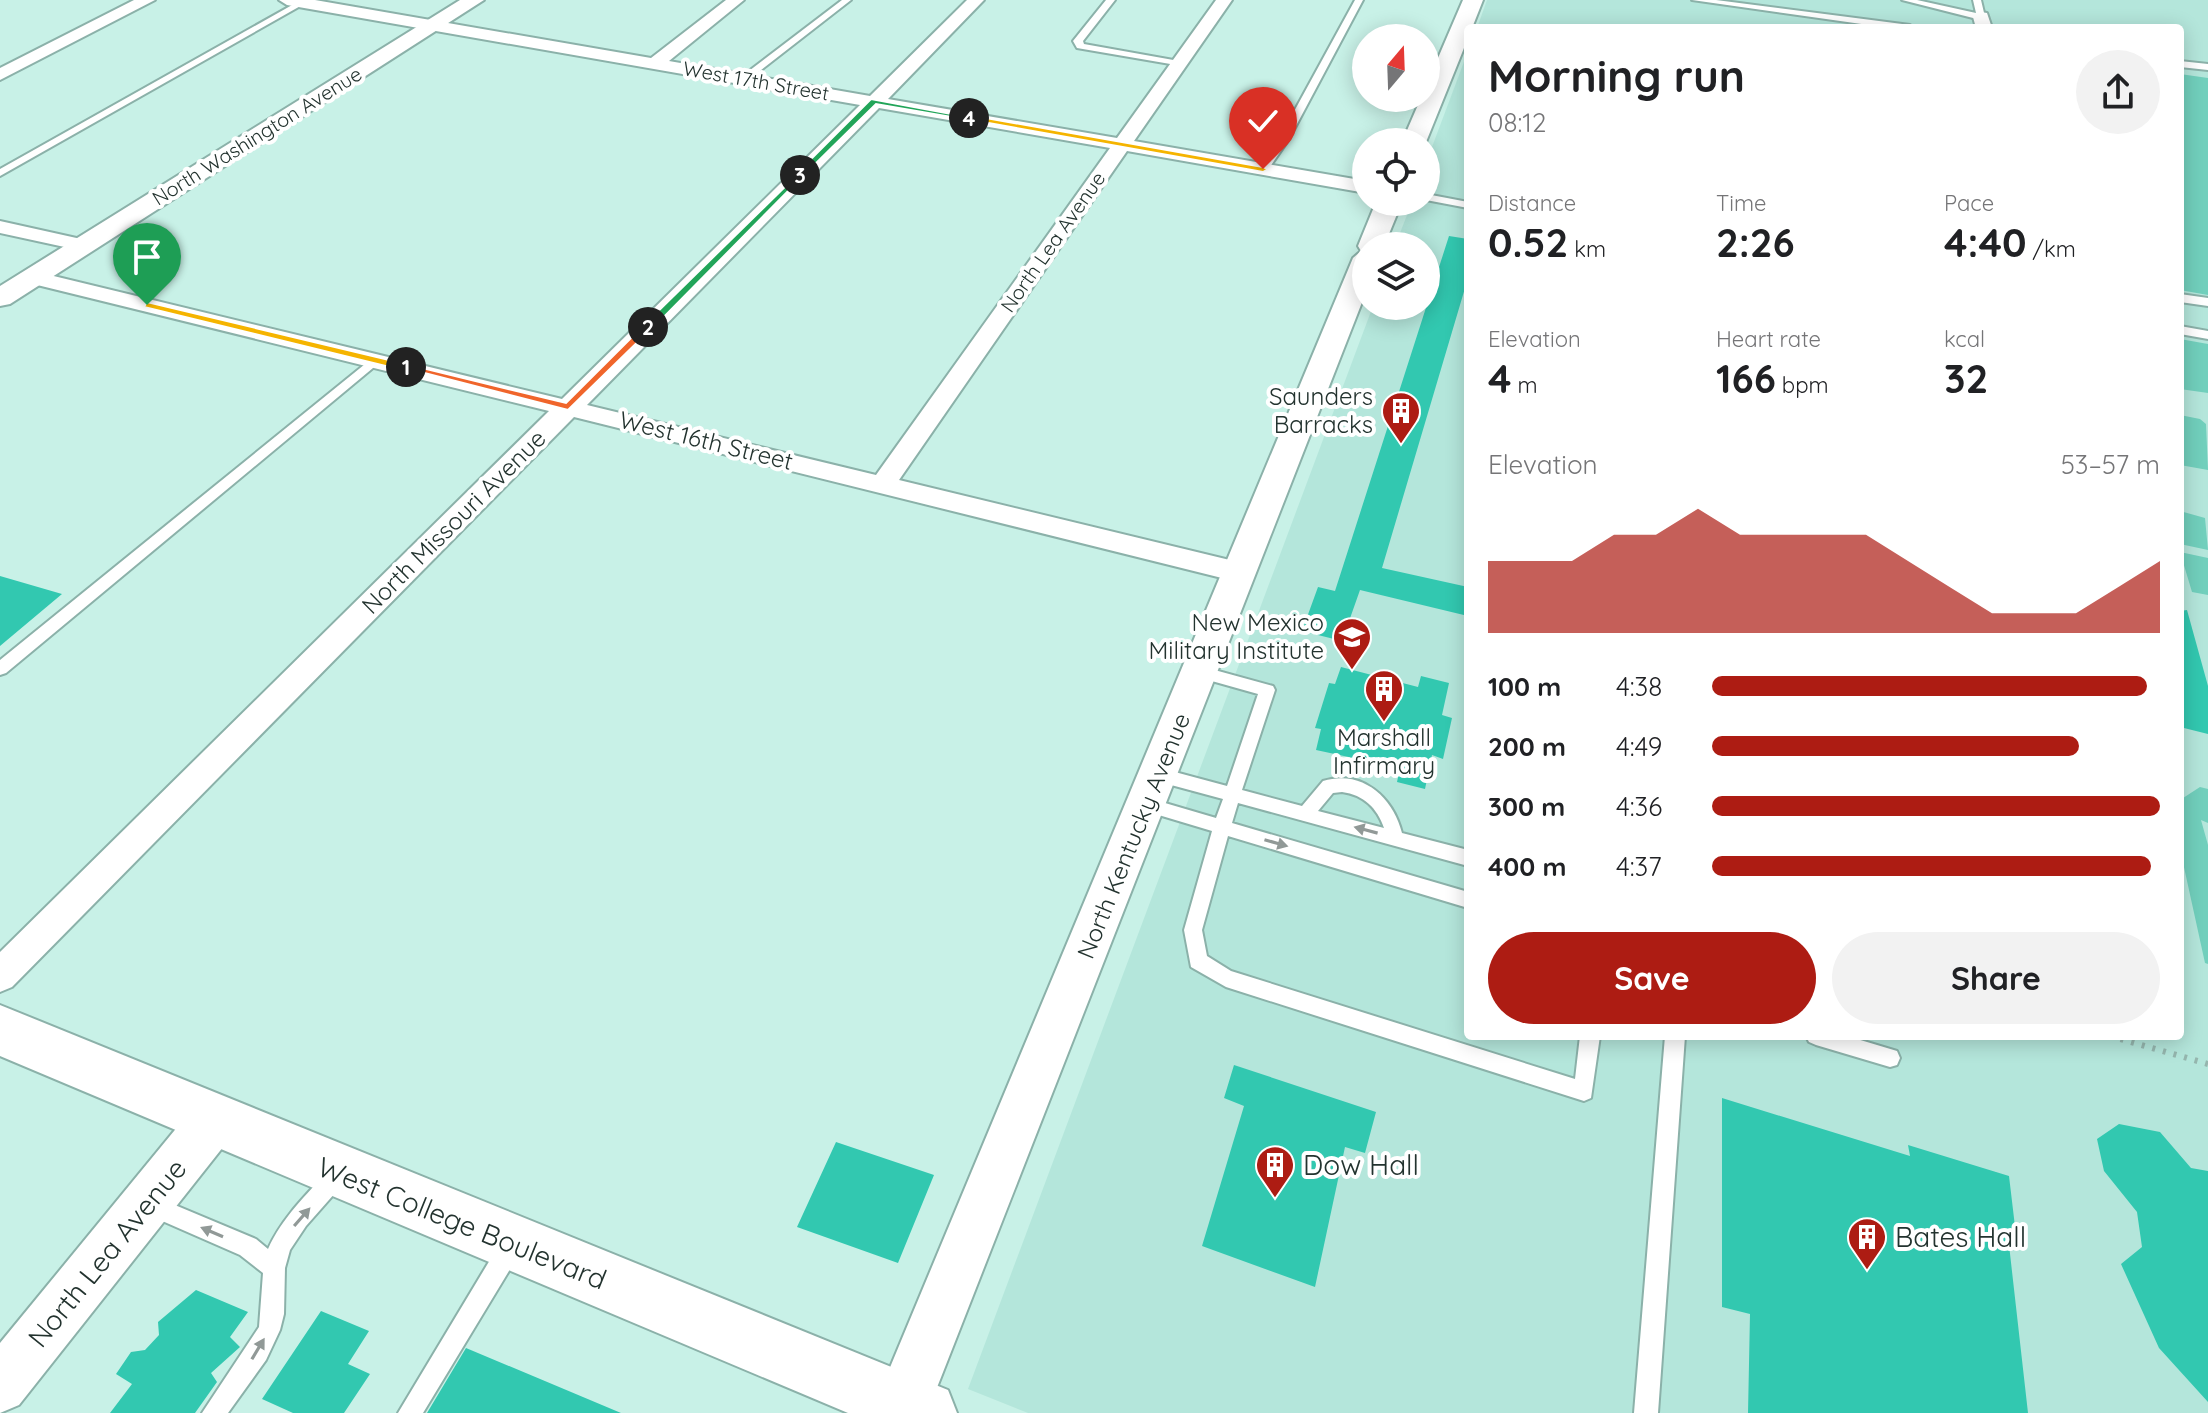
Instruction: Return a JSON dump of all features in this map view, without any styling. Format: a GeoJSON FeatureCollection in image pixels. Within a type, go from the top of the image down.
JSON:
{"type":"FeatureCollection","features":[{"type":"Feature","properties":{"kind":"main road","name":"West College Boulevard"},"geometry":{"type":"LineString","coordinates":[[0,1030],[909,1410]]}},
{"type":"Feature","properties":{"kind":"street"},"geometry":{"type":"LineString","coordinates":[[0,75],[147,0]]}},
{"type":"Feature","properties":{"kind":"street","name":"North Washington Avenue"},"geometry":{"type":"LineString","coordinates":[[0,298],[474,0]]}},
{"type":"Feature","properties":{"kind":"street"},"geometry":{"type":"LineString","coordinates":[[655,63],[736,0]]}},
{"type":"Feature","properties":{"kind":"street","name":"North Missouri Avenue"},"geometry":{"type":"LineString","coordinates":[[0,976],[976,0]]}},
{"type":"Feature","properties":{"kind":"street","name":"North Lea Avenue"},"geometry":{"type":"LineString","coordinates":[[882,485],[1224,0]]}},
{"type":"Feature","properties":{"kind":"street"},"geometry":{"type":"LineString","coordinates":[[1420,128],[1473,0]]}},
{"type":"Feature","properties":{"kind":"street","name":"West 17th Street"},"geometry":{"type":"LineString","coordinates":[[299,1],[1352,185]]}},
{"type":"Feature","properties":{"kind":"street"},"geometry":{"type":"LineString","coordinates":[[0,227],[83,245]]}},
{"type":"Feature","properties":{"kind":"street","name":"West 16th Street"},"geometry":{"type":"LineString","coordinates":[[33,277],[1238,572]]}},
{"type":"Feature","properties":{"kind":"street","name":"North Kentucky Avenue"},"geometry":{"type":"LineString","coordinates":[[909,1410],[1238,572],[1352,292]]}},
{"type":"Feature","properties":{"kind":"street","name":"North Lea Avenue"},"geometry":{"type":"LineString","coordinates":[[0,1386],[214,1120]]}},
{"type":"Feature","properties":{"kind":"lane"},"geometry":{"type":"LineString","coordinates":[[744,79],[847,0]]}},
{"type":"Feature","properties":{"kind":"lane"},"geometry":{"type":"LineString","coordinates":[[1111,0],[1078,41],[1080,46],[1179,64]]}},
{"type":"Feature","properties":{"kind":"lane"},"geometry":{"type":"LineString","coordinates":[[1263,169],[1284,139],[1359,0]]}},
{"type":"Feature","properties":{"kind":"lane"},"geometry":{"type":"LineString","coordinates":[[1696,0],[1879,24]]}},
{"type":"Feature","properties":{"kind":"lane"},"geometry":{"type":"LineString","coordinates":[[1906,0],[1941,11],[1981,15]]}},
{"type":"Feature","properties":{"kind":"lane"},"geometry":{"type":"LineString","coordinates":[[0,173],[299,1]]}},
{"type":"Feature","properties":{"kind":"lane"},"geometry":{"type":"LineString","coordinates":[[2184,64],[2208,67]]}},
{"type":"Feature","properties":{"kind":"lane"},"geometry":{"type":"LineString","coordinates":[[1440,199],[1464,203]]}},
{"type":"Feature","properties":{"kind":"lane"},"geometry":{"type":"LineString","coordinates":[[2184,299],[2208,302]]}},
{"type":"Feature","properties":{"kind":"lane"},"geometry":{"type":"LineString","coordinates":[[2184,331],[2208,335]]}},
{"type":"Feature","properties":{"kind":"lane"},"geometry":{"type":"LineString","coordinates":[[0,669],[375,360]]}},
{"type":"Feature","properties":{"kind":"lane"},"geometry":{"type":"LineString","coordinates":[[1200,672],[1267,690],[1222,827],[1193,930],[1198,961],[1226,978],[1584,1091],[1590,1040]]}},
{"type":"Feature","properties":{"kind":"lane"},"geometry":{"type":"LineString","coordinates":[[1305,814],[1329,786],[1357,786],[1383,805],[1392,822],[1395,838]]}},
{"type":"Feature","properties":{"kind":"lane"},"geometry":{"type":"LineString","coordinates":[[1154,790],[1233,794],[1464,857]]}},
{"type":"Feature","properties":{"kind":"lane"},"geometry":{"type":"LineString","coordinates":[[1154,790],[1222,827],[1464,899]]}},
{"type":"Feature","properties":{"kind":"lane"},"geometry":{"type":"LineString","coordinates":[[1646,1413],[1675,1040]]}},
{"type":"Feature","properties":{"kind":"lane"},"geometry":{"type":"LineString","coordinates":[[1829,1040],[1890,1058]]}},
{"type":"Feature","properties":{"kind":"lane"},"geometry":{"type":"LineString","coordinates":[[214,1413],[260,1348],[270,1327],[275,1305],[274,1268],[280,1246],[294,1225],[340,1173]]}},
{"type":"Feature","properties":{"kind":"lane"},"geometry":{"type":"LineString","coordinates":[[147,1204],[248,1247],[274,1268]]}},
{"type":"Feature","properties":{"kind":"lane"},"geometry":{"type":"LineString","coordinates":[[410,1413],[513,1243]]}},
{"type":"Feature","properties":{"kind":"path"},"geometry":{"type":"LineString","coordinates":[[2124,1040],[2208,1064]]}},
{"type":"Feature","properties":{"kind":"shaded area","name":"New Mexico Military Institute"},"geometry":{"type":"Polygon","coordinates":[[[1487,0],[2208,0],[2208,1413],[1028,1413],[968,1389],[1368,320],[1440,320],[1440,232],[1400,232],[1407,216],[1440,216],[1439,128],[1464,62],[1464,1040],[2184,1040],[2184,24],[1478,24],[1487,0]]]}},
{"type":"Feature","properties":{"kind":"green space"},"geometry":{"type":"Polygon","coordinates":[[[2184,75],[2208,78],[2208,295],[2184,291],[2184,75]]]}},
{"type":"Feature","properties":{"kind":"green space"},"geometry":{"type":"Polygon","coordinates":[[[2184,340],[2208,344],[2208,393],[2184,390],[2184,340]]]}},
{"type":"Feature","properties":{"kind":"green space"},"geometry":{"type":"Polygon","coordinates":[[[2184,416],[2200,419],[2206,424],[2208,470],[2184,466],[2184,416]]]}},
{"type":"Feature","properties":{"kind":"green space"},"geometry":{"type":"Polygon","coordinates":[[[2184,512],[2205,518],[2208,550],[2184,545],[2184,512]]]}},
{"type":"Feature","properties":{"kind":"green space"},"geometry":{"type":"Polygon","coordinates":[[[2184,553],[2208,558],[2208,595],[2192,592],[2184,565],[2184,553]]]}},
{"type":"Feature","properties":{"kind":"green space"},"geometry":{"type":"Polygon","coordinates":[[[2200,787],[2208,789],[2208,823],[2201,820],[2208,845],[2208,964],[2205,963],[2184,867],[2184,797],[2200,787]]]}},
{"type":"Feature","properties":{"kind":"building","name":"Saunders Barracks"},"geometry":{"type":"Polygon","coordinates":[[[1449,236],[1464,238],[1464,291],[1382,568],[1464,586],[1464,615],[1360,590],[1342,641],[1302,631],[1318,587],[1335,591],[1422,320],[1440,320],[1440,264],[1449,236]]]}},
{"type":"Feature","properties":{"kind":"building"},"geometry":{"type":"Polygon","coordinates":[[[0,576],[62,594],[0,646],[0,576]]]}},
{"type":"Feature","properties":{"kind":"building"},"geometry":{"type":"Polygon","coordinates":[[[2184,610],[2187,610],[2208,686],[2208,734],[2184,728],[2184,610]]]}},
{"type":"Feature","properties":{"kind":"building","name":"Marshall Infirmary"},"geometry":{"type":"Polygon","coordinates":[[[1341,667],[1418,687],[1421,676],[1449,683],[1442,715],[1452,718],[1443,759],[1432,755],[1425,789],[1397,782],[1400,768],[1316,750],[1321,729],[1315,728],[1329,683],[1335,684],[1341,667]]]}},
{"type":"Feature","properties":{"kind":"building","name":"Dow Hall"},"geometry":{"type":"Polygon","coordinates":[[[1234,1065],[1376,1112],[1365,1153],[1345,1147],[1315,1287],[1202,1246],[1244,1106],[1224,1098],[1234,1065]]]}},
{"type":"Feature","properties":{"kind":"building","name":"Bates Hall"},"geometry":{"type":"Polygon","coordinates":[[[1722,1098],[1910,1156],[1908,1145],[2009,1176],[2016,1235],[2008,1236],[2028,1413],[1748,1413],[1750,1314],[1722,1307],[1722,1098]]]}},
{"type":"Feature","properties":{"kind":"building"},"geometry":{"type":"Polygon","coordinates":[[[2119,1124],[2160,1132],[2191,1168],[2208,1171],[2208,1402],[2159,1348],[2121,1264],[2142,1247],[2137,1212],[2104,1171],[2097,1139],[2119,1124]]]}},
{"type":"Feature","properties":{"kind":"building"},"geometry":{"type":"Polygon","coordinates":[[[836,1142],[934,1175],[898,1263],[797,1227],[836,1142]]]}},
{"type":"Feature","properties":{"kind":"building"},"geometry":{"type":"Polygon","coordinates":[[[196,1290],[248,1312],[230,1337],[240,1347],[211,1373],[217,1382],[195,1413],[110,1413],[132,1384],[116,1374],[131,1352],[145,1350],[159,1335],[158,1322],[196,1290]]]}},
{"type":"Feature","properties":{"kind":"building"},"geometry":{"type":"Polygon","coordinates":[[[321,1311],[369,1331],[348,1364],[370,1374],[344,1413],[293,1413],[262,1399],[321,1311]]]}},
{"type":"Feature","properties":{"kind":"building"},"geometry":{"type":"Polygon","coordinates":[[[466,1348],[621,1413],[427,1413],[466,1348]]]}},
{"type":"Feature","properties":{"kind":"place","name":"Saunders Barracks"},"geometry":{"type":"Point","coordinates":[1401,445]}},
{"type":"Feature","properties":{"kind":"place","name":"New Mexico Military Institute"},"geometry":{"type":"Point","coordinates":[1352,671]}},
{"type":"Feature","properties":{"kind":"place","name":"Marshall Infirmary"},"geometry":{"type":"Point","coordinates":[1384,723]}},
{"type":"Feature","properties":{"kind":"place","name":"Dow Hall"},"geometry":{"type":"Point","coordinates":[1275,1199]}},
{"type":"Feature","properties":{"kind":"place","name":"Bates Hall"},"geometry":{"type":"Point","coordinates":[1867,1271]}},
{"type":"Feature","properties":{"kind":"route"},"geometry":{"type":"LineString","coordinates":[[147,305],[568,407],[874,101],[1263,169]]}}]}
